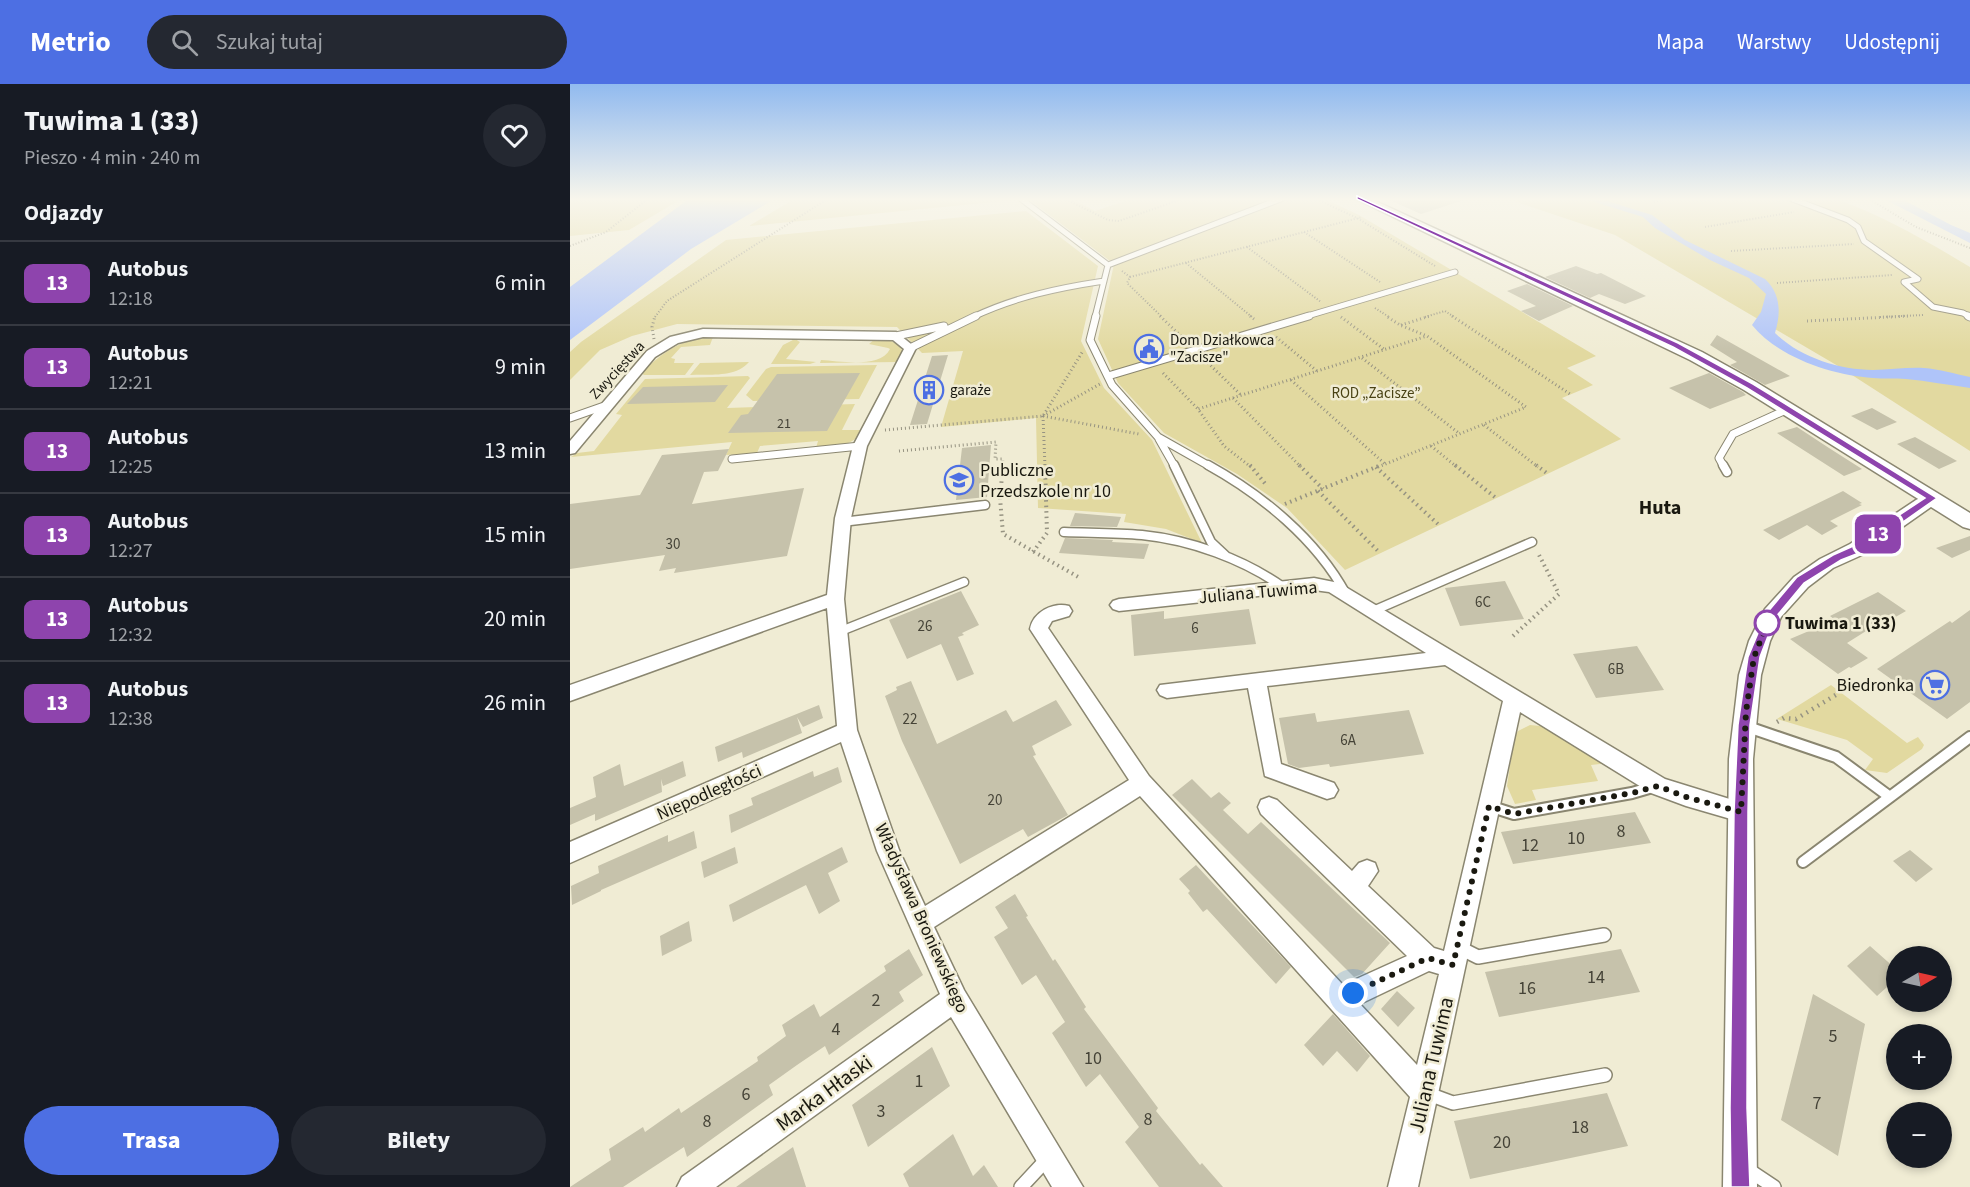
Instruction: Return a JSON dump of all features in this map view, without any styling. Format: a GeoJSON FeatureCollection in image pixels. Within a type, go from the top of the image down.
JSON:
{"type":"FeatureCollection","features":[{"type":"Feature","properties":{"kind":"main road"},"geometry":{"type":"LineString","coordinates":[[1471,249],[1676,345],[1788,409],[1970,522]]}},
{"type":"Feature","properties":{"kind":"street","name":"Zwycięstwa"},"geometry":{"type":"LineString","coordinates":[[570,450],[651,354],[674,340],[702,333],[903,342]]}},
{"type":"Feature","properties":{"kind":"street","name":"Władysława Broniewskiego"},"geometry":{"type":"LineString","coordinates":[[903,342],[864,439],[842,522],[835,599],[836,633],[848,730],[888,851],[955,999],[1068,1187]]}},
{"type":"Feature","properties":{"kind":"street"},"geometry":{"type":"LineString","coordinates":[[1740,1176],[1741,812],[1744,725],[1754,657],[1770,616],[1800,580],[1855,550],[1932,498]]}},
{"type":"Feature","properties":{"kind":"street","name":"Juliana Tuwima"},"geometry":{"type":"LineString","coordinates":[[1119,605],[1314,584],[1333,587],[1658,786],[1686,797],[1741,812]]}},
{"type":"Feature","properties":{"kind":"street"},"geometry":{"type":"LineString","coordinates":[[570,693],[835,599]]}},
{"type":"Feature","properties":{"kind":"street"},"geometry":{"type":"LineString","coordinates":[[1063,611],[1046,616],[1040,622],[1040,629],[1142,783],[1424,1092]]}},
{"type":"Feature","properties":{"kind":"street"},"geometry":{"type":"LineString","coordinates":[[1167,690],[1449,657]]}},
{"type":"Feature","properties":{"kind":"street"},"geometry":{"type":"LineString","coordinates":[[1256,680],[1272,770],[1327,790]]}},
{"type":"Feature","properties":{"kind":"street","name":"Juliana Tuwima"},"geometry":{"type":"LineString","coordinates":[[1403,1187],[1514,697]]}},
{"type":"Feature","properties":{"kind":"street","name":"Niepodległości"},"geometry":{"type":"LineString","coordinates":[[570,853],[848,730]]}},
{"type":"Feature","properties":{"kind":"street"},"geometry":{"type":"LineString","coordinates":[[920,922],[1142,783]]}},
{"type":"Feature","properties":{"kind":"street"},"geometry":{"type":"LineString","coordinates":[[1269,807],[1360,879],[1428,958]]}},
{"type":"Feature","properties":{"kind":"street"},"geometry":{"type":"LineString","coordinates":[[1344,1004],[1353,993],[1428,958],[1456,956]]}},
{"type":"Feature","properties":{"kind":"street","name":"Marka Hłaski"},"geometry":{"type":"LineString","coordinates":[[692,1187],[955,999]]}},
{"type":"Feature","properties":{"kind":"lane"},"geometry":{"type":"LineString","coordinates":[[1091,249],[1111,264]]}},
{"type":"Feature","properties":{"kind":"lane"},"geometry":{"type":"LineString","coordinates":[[1149,249],[1111,264],[1104,281],[1090,340],[1108,378],[1158,437],[1179,473],[1210,542],[1230,560]]}},
{"type":"Feature","properties":{"kind":"lane"},"geometry":{"type":"LineString","coordinates":[[1876,249],[1918,279],[1904,282],[1933,307],[1963,313],[1970,317]]}},
{"type":"Feature","properties":{"kind":"lane"},"geometry":{"type":"LineString","coordinates":[[1108,378],[1153,362],[1451,273]]}},
{"type":"Feature","properties":{"kind":"lane"},"geometry":{"type":"LineString","coordinates":[[903,342],[964,321],[1002,303],[1055,288],[1104,281]]}},
{"type":"Feature","properties":{"kind":"lane"},"geometry":{"type":"LineString","coordinates":[[903,342],[964,321]]}},
{"type":"Feature","properties":{"kind":"lane"},"geometry":{"type":"LineString","coordinates":[[570,418],[607,405]]}},
{"type":"Feature","properties":{"kind":"lane"},"geometry":{"type":"LineString","coordinates":[[1727,472],[1719,458],[1733,434],[1788,409]]}},
{"type":"Feature","properties":{"kind":"lane"},"geometry":{"type":"LineString","coordinates":[[1158,437],[1233,479],[1277,512],[1333,570],[1347,596]]}},
{"type":"Feature","properties":{"kind":"lane"},"geometry":{"type":"LineString","coordinates":[[732,459],[864,439]]}},
{"type":"Feature","properties":{"kind":"lane"},"geometry":{"type":"LineString","coordinates":[[842,522],[985,506]]}},
{"type":"Feature","properties":{"kind":"lane"},"geometry":{"type":"LineString","coordinates":[[1064,532],[1164,538],[1261,572],[1283,587]]}},
{"type":"Feature","properties":{"kind":"lane"},"geometry":{"type":"LineString","coordinates":[[1372,611],[1532,542]]}},
{"type":"Feature","properties":{"kind":"lane"},"geometry":{"type":"LineString","coordinates":[[836,633],[964,582]]}},
{"type":"Feature","properties":{"kind":"lane"},"geometry":{"type":"LineString","coordinates":[[1744,725],[1836,757],[1890,797]]}},
{"type":"Feature","properties":{"kind":"lane"},"geometry":{"type":"LineString","coordinates":[[1803,862],[1970,737]]}},
{"type":"Feature","properties":{"kind":"lane"},"geometry":{"type":"LineString","coordinates":[[1489,806],[1514,814],[1632,793],[1658,786]]}},
{"type":"Feature","properties":{"kind":"lane"},"geometry":{"type":"LineString","coordinates":[[1456,956],[1478,957],[1604,935]]}},
{"type":"Feature","properties":{"kind":"lane"},"geometry":{"type":"LineString","coordinates":[[1424,1092],[1454,1103],[1605,1075]]}},
{"type":"Feature","properties":{"kind":"lane"},"geometry":{"type":"LineString","coordinates":[[1021,1187],[1050,1156]]}},
{"type":"Feature","properties":{"kind":"lane"},"geometry":{"type":"LineString","coordinates":[[1740,1176],[1774,1187]]}},
{"type":"Feature","properties":{"kind":"path"},"geometry":{"type":"LineString","coordinates":[[651,354],[655,342],[651,327],[653,316],[666,301],[748,249]]}},
{"type":"Feature","properties":{"kind":"path"},"geometry":{"type":"LineString","coordinates":[[1192,347],[1127,283],[1130,277],[1236,249]]}},
{"type":"Feature","properties":{"kind":"path"},"geometry":{"type":"LineString","coordinates":[[1249,249],[1385,350]]}},
{"type":"Feature","properties":{"kind":"path"},"geometry":{"type":"LineString","coordinates":[[1330,249],[1393,291]]}},
{"type":"Feature","properties":{"kind":"path"},"geometry":{"type":"LineString","coordinates":[[1411,249],[1451,273]]}},
{"type":"Feature","properties":{"kind":"path"},"geometry":{"type":"LineString","coordinates":[[1731,251],[1757,249]]}},
{"type":"Feature","properties":{"kind":"path"},"geometry":{"type":"LineString","coordinates":[[1186,262],[1256,320]]}},
{"type":"Feature","properties":{"kind":"path"},"geometry":{"type":"LineString","coordinates":[[1111,264],[1130,277]]}},
{"type":"Feature","properties":{"kind":"path"},"geometry":{"type":"LineString","coordinates":[[1777,283],[1911,274]]}},
{"type":"Feature","properties":{"kind":"path"},"geometry":{"type":"LineString","coordinates":[[1282,505],[1526,407],[1427,336],[1400,325],[1362,300]]}},
{"type":"Feature","properties":{"kind":"path"},"geometry":{"type":"LineString","coordinates":[[1400,325],[1445,311],[1570,394]]}},
{"type":"Feature","properties":{"kind":"path"},"geometry":{"type":"LineString","coordinates":[[1807,321],[1963,313]]}},
{"type":"Feature","properties":{"kind":"path"},"geometry":{"type":"LineString","coordinates":[[1274,335],[1317,371]]}},
{"type":"Feature","properties":{"kind":"path"},"geometry":{"type":"LineString","coordinates":[[1198,409],[1427,336]]}},
{"type":"Feature","properties":{"kind":"path"},"geometry":{"type":"LineString","coordinates":[[1033,552],[1047,533],[1043,416],[1090,340]]}},
{"type":"Feature","properties":{"kind":"path"},"geometry":{"type":"LineString","coordinates":[[1200,355],[1241,395]]}},
{"type":"Feature","properties":{"kind":"path"},"geometry":{"type":"LineString","coordinates":[[1362,357],[1460,434]]}},
{"type":"Feature","properties":{"kind":"path"},"geometry":{"type":"LineString","coordinates":[[1153,362],[1198,409],[1224,446],[1250,465],[1269,489]]}},
{"type":"Feature","properties":{"kind":"path"},"geometry":{"type":"LineString","coordinates":[[1043,416],[1108,378]]}},
{"type":"Feature","properties":{"kind":"path"},"geometry":{"type":"LineString","coordinates":[[1290,380],[1385,464]]}},
{"type":"Feature","properties":{"kind":"path"},"geometry":{"type":"LineString","coordinates":[[1233,398],[1323,489]]}},
{"type":"Feature","properties":{"kind":"path"},"geometry":{"type":"LineString","coordinates":[[864,439],[1043,416],[1158,437]]}},
{"type":"Feature","properties":{"kind":"path"},"geometry":{"type":"LineString","coordinates":[[1483,424],[1548,474]]}},
{"type":"Feature","properties":{"kind":"path"},"geometry":{"type":"LineString","coordinates":[[1430,446],[1496,498]]}},
{"type":"Feature","properties":{"kind":"path"},"geometry":{"type":"LineString","coordinates":[[1376,467],[1439,525]]}},
{"type":"Feature","properties":{"kind":"path"},"geometry":{"type":"LineString","coordinates":[[1318,491],[1380,553]]}},
{"type":"Feature","properties":{"kind":"path"},"geometry":{"type":"LineString","coordinates":[[1513,636],[1559,594],[1532,542]]}},
{"type":"Feature","properties":{"kind":"path"},"geometry":{"type":"LineString","coordinates":[[1774,724],[1784,718],[1796,719],[1839,693]]}},
{"type":"Feature","properties":{"kind":"green space"},"geometry":{"type":"Polygon","coordinates":[[[713,249],[1076,249],[1098,266],[1081,341],[1104,388],[1152,440],[1202,543],[1166,529],[1124,522],[1126,514],[1038,508],[1036,418],[941,427],[963,351],[922,353],[897,327],[677,324],[632,336],[600,350],[570,380],[570,352],[713,249]]]}},
{"type":"Feature","properties":{"kind":"green space","name":"ROD „Zacisze”"},"geometry":{"type":"Polygon","coordinates":[[[1095,249],[1417,249],[1596,356],[1567,368],[1593,385],[1562,398],[1621,439],[1345,570],[1287,508],[1237,474],[1164,433],[1118,383],[1098,339],[1114,264],[1095,249]]]}},
{"type":"Feature","properties":{"kind":"green space"},"geometry":{"type":"Polygon","coordinates":[[[1640,249],[1940,249],[1970,267],[1970,451],[1838,366],[1640,249]]]}},
{"type":"Feature","properties":{"kind":"green space"},"geometry":{"type":"Polygon","coordinates":[[[713,337],[710,345],[681,347],[671,358],[675,359],[674,363],[694,363],[685,375],[644,375],[641,373],[657,359],[682,343],[713,337]]]}},
{"type":"Feature","properties":{"kind":"green space"},"geometry":{"type":"Polygon","coordinates":[[[795,339],[800,342],[786,359],[816,362],[771,364],[783,345],[795,339]]]}},
{"type":"Feature","properties":{"kind":"green space"},"geometry":{"type":"Polygon","coordinates":[[[875,339],[897,344],[902,350],[898,362],[820,363],[821,360],[869,362],[878,359],[890,349],[869,344],[875,339]]]}},
{"type":"Feature","properties":{"kind":"green space"},"geometry":{"type":"Polygon","coordinates":[[[749,362],[737,371],[729,373],[690,375],[700,363],[749,362]]]}},
{"type":"Feature","properties":{"kind":"green space"},"geometry":{"type":"Polygon","coordinates":[[[877,365],[859,399],[753,401],[746,395],[766,369],[771,367],[877,365]]]}},
{"type":"Feature","properties":{"kind":"green space"},"geometry":{"type":"Polygon","coordinates":[[[748,376],[750,378],[727,408],[855,404],[842,430],[863,430],[848,443],[830,447],[816,448],[818,441],[760,446],[757,453],[726,455],[732,442],[571,457],[577,453],[594,451],[622,415],[616,414],[645,379],[748,376]]]}},
{"type":"Feature","properties":{"kind":"green space"},"geometry":{"type":"Polygon","coordinates":[[[1831,685],[1907,743],[1918,737],[1924,745],[1922,749],[1887,773],[1865,770],[1873,759],[1847,740],[1777,719],[1831,685]]]}},
{"type":"Feature","properties":{"kind":"green space"},"geometry":{"type":"Polygon","coordinates":[[[1530,725],[1550,727],[1609,763],[1591,765],[1598,781],[1532,790],[1536,800],[1515,804],[1507,786],[1514,738],[1518,731],[1530,725]]]}},
{"type":"Feature","properties":{"kind":"water"},"geometry":{"type":"Polygon","coordinates":[[[621,249],[690,249],[570,340],[570,287],[621,249]]]}},
{"type":"Feature","properties":{"kind":"water"},"geometry":{"type":"Polygon","coordinates":[[[1692,249],[1704,249],[1765,279],[1777,297],[1779,311],[1775,333],[1808,355],[1847,368],[1941,370],[1970,377],[1970,388],[1906,379],[1857,376],[1807,363],[1777,347],[1752,325],[1761,312],[1766,294],[1749,278],[1692,249]]]}},
{"type":"Feature","properties":{"kind":"building"},"geometry":{"type":"Polygon","coordinates":[[[1576,266],[1597,274],[1601,273],[1646,296],[1625,304],[1599,294],[1590,298],[1545,277],[1576,266]]]}},
{"type":"Feature","properties":{"kind":"building"},"geometry":{"type":"Polygon","coordinates":[[[1527,284],[1573,306],[1539,321],[1521,311],[1536,306],[1507,291],[1527,284]]]}},
{"type":"Feature","properties":{"kind":"building"},"geometry":{"type":"Polygon","coordinates":[[[1717,335],[1790,376],[1765,385],[1730,365],[1737,362],[1710,345],[1717,335]]]}},
{"type":"Feature","properties":{"kind":"building","name":"garaże"},"geometry":{"type":"Polygon","coordinates":[[[948,355],[927,424],[910,425],[932,356],[948,355]]]}},
{"type":"Feature","properties":{"kind":"building"},"geometry":{"type":"Polygon","coordinates":[[[860,373],[827,431],[728,433],[741,415],[748,414],[777,374],[860,373]]]}},
{"type":"Feature","properties":{"kind":"building"},"geometry":{"type":"Polygon","coordinates":[[[1709,373],[1746,395],[1710,409],[1669,388],[1709,373]]]}},
{"type":"Feature","properties":{"kind":"building"},"geometry":{"type":"Polygon","coordinates":[[[728,385],[715,402],[627,404],[643,387],[728,385]]]}},
{"type":"Feature","properties":{"kind":"building"},"geometry":{"type":"Polygon","coordinates":[[[1872,408],[1897,422],[1877,430],[1851,416],[1872,408]]]}},
{"type":"Feature","properties":{"kind":"building"},"geometry":{"type":"Polygon","coordinates":[[[1797,427],[1862,469],[1844,476],[1777,433],[1797,427]]]}},
{"type":"Feature","properties":{"kind":"building"},"geometry":{"type":"Polygon","coordinates":[[[1915,437],[1957,461],[1939,469],[1897,444],[1915,437]]]}},
{"type":"Feature","properties":{"kind":"building"},"geometry":{"type":"Polygon","coordinates":[[[991,445],[987,497],[956,500],[962,448],[991,445]]]}},
{"type":"Feature","properties":{"kind":"building"},"geometry":{"type":"Polygon","coordinates":[[[729,449],[718,471],[704,472],[692,504],[804,488],[787,556],[674,573],[676,568],[659,571],[665,555],[570,569],[570,504],[640,495],[662,455],[729,449]]]}},
{"type":"Feature","properties":{"kind":"building"},"geometry":{"type":"Polygon","coordinates":[[[1843,491],[1862,505],[1830,521],[1838,526],[1822,535],[1807,525],[1779,540],[1763,530],[1843,491]]]}},
{"type":"Feature","properties":{"kind":"building"},"geometry":{"type":"Polygon","coordinates":[[[1075,513],[1121,517],[1117,527],[1070,526],[1075,513]]]}},
{"type":"Feature","properties":{"kind":"building"},"geometry":{"type":"Polygon","coordinates":[[[1970,536],[1970,550],[1952,558],[1936,548],[1970,536]]]}},
{"type":"Feature","properties":{"kind":"building"},"geometry":{"type":"Polygon","coordinates":[[[1065,538],[1149,544],[1144,559],[1059,553],[1065,538]]]}},
{"type":"Feature","properties":{"kind":"building"},"geometry":{"type":"Polygon","coordinates":[[[1505,581],[1524,619],[1460,626],[1445,588],[1505,581]]]}},
{"type":"Feature","properties":{"kind":"building"},"geometry":{"type":"Polygon","coordinates":[[[961,591],[979,625],[958,637],[974,674],[957,681],[941,644],[907,659],[889,620],[961,591]]]}},
{"type":"Feature","properties":{"kind":"building"},"geometry":{"type":"Polygon","coordinates":[[[1878,592],[1906,611],[1885,623],[1882,621],[1847,643],[1868,658],[1851,668],[1838,674],[1790,639],[1835,620],[1830,616],[1878,592]]]}},
{"type":"Feature","properties":{"kind":"building"},"geometry":{"type":"Polygon","coordinates":[[[1249,609],[1256,644],[1134,656],[1131,615],[1164,611],[1164,619],[1249,609]]]}},
{"type":"Feature","properties":{"kind":"building","name":"Biedronka"},"geometry":{"type":"Polygon","coordinates":[[[1970,610],[1970,702],[1947,719],[1877,669],[1970,610]]]}},
{"type":"Feature","properties":{"kind":"building"},"geometry":{"type":"Polygon","coordinates":[[[1637,646],[1664,690],[1596,698],[1573,654],[1637,646]]]}},
{"type":"Feature","properties":{"kind":"building"},"geometry":{"type":"Polygon","coordinates":[[[911,681],[937,744],[1006,710],[1013,722],[1056,700],[1072,725],[1032,746],[1036,755],[1033,756],[1068,815],[1028,837],[1023,829],[960,864],[902,741],[885,696],[897,690],[896,687],[911,681]]]}},
{"type":"Feature","properties":{"kind":"building"},"geometry":{"type":"Polygon","coordinates":[[[819,705],[823,718],[803,727],[797,717],[802,733],[743,758],[742,752],[718,762],[715,747],[819,705]]]}},
{"type":"Feature","properties":{"kind":"building"},"geometry":{"type":"Polygon","coordinates":[[[1409,710],[1424,754],[1330,767],[1329,764],[1299,768],[1288,764],[1279,718],[1315,713],[1317,722],[1409,710]]]}},
{"type":"Feature","properties":{"kind":"building"},"geometry":{"type":"Polygon","coordinates":[[[683,761],[686,776],[663,786],[661,779],[662,792],[595,821],[595,814],[570,825],[570,808],[596,797],[593,777],[620,764],[624,786],[683,761]]]}},
{"type":"Feature","properties":{"kind":"building"},"geometry":{"type":"Polygon","coordinates":[[[838,767],[842,782],[731,833],[729,815],[753,805],[751,798],[813,771],[814,777],[838,767]]]}},
{"type":"Feature","properties":{"kind":"building"},"geometry":{"type":"Polygon","coordinates":[[[1192,779],[1211,798],[1219,792],[1231,803],[1223,810],[1248,834],[1261,822],[1390,943],[1362,974],[1354,977],[1172,795],[1192,779]]]}},
{"type":"Feature","properties":{"kind":"building"},"geometry":{"type":"Polygon","coordinates":[[[1635,812],[1651,843],[1513,864],[1501,832],[1635,812]]]}},
{"type":"Feature","properties":{"kind":"building"},"geometry":{"type":"Polygon","coordinates":[[[694,831],[697,848],[572,905],[571,886],[599,873],[598,866],[668,835],[668,842],[694,831]]]}},
{"type":"Feature","properties":{"kind":"building"},"geometry":{"type":"Polygon","coordinates":[[[735,847],[738,863],[704,878],[701,862],[735,847]]]}},
{"type":"Feature","properties":{"kind":"building"},"geometry":{"type":"Polygon","coordinates":[[[842,847],[848,862],[828,873],[840,901],[819,914],[806,885],[733,922],[729,905],[842,847]]]}},
{"type":"Feature","properties":{"kind":"building"},"geometry":{"type":"Polygon","coordinates":[[[1910,850],[1933,869],[1916,882],[1893,861],[1910,850]]]}},
{"type":"Feature","properties":{"kind":"building"},"geometry":{"type":"Polygon","coordinates":[[[1196,865],[1291,967],[1276,984],[1207,909],[1203,912],[1188,893],[1190,891],[1179,879],[1196,865]]]}},
{"type":"Feature","properties":{"kind":"building"},"geometry":{"type":"Polygon","coordinates":[[[1015,894],[1053,961],[1055,959],[1086,1007],[1084,1009],[1158,1108],[1156,1111],[1200,1165],[1202,1163],[1223,1187],[1159,1187],[1125,1142],[1139,1127],[1100,1074],[1086,1087],[1052,1033],[1065,1022],[1036,975],[1022,985],[994,937],[1008,928],[995,907],[1015,894]]]}},
{"type":"Feature","properties":{"kind":"building"},"geometry":{"type":"Polygon","coordinates":[[[689,921],[692,941],[662,956],[660,936],[689,921]]]}},
{"type":"Feature","properties":{"kind":"building"},"geometry":{"type":"Polygon","coordinates":[[[1870,946],[1886,960],[1886,988],[1877,996],[1847,966],[1870,946]]]}},
{"type":"Feature","properties":{"kind":"building"},"geometry":{"type":"Polygon","coordinates":[[[909,949],[923,975],[899,992],[904,1001],[829,1055],[825,1046],[769,1085],[773,1095],[687,1157],[684,1147],[623,1187],[570,1187],[611,1160],[609,1149],[643,1127],[645,1132],[679,1108],[681,1113],[758,1061],[757,1057],[786,1036],[782,1025],[814,1004],[820,1017],[886,971],[884,966],[909,949]]]}},
{"type":"Feature","properties":{"kind":"building"},"geometry":{"type":"Polygon","coordinates":[[[1621,949],[1640,992],[1499,1017],[1485,972],[1621,949]]]}},
{"type":"Feature","properties":{"kind":"building"},"geometry":{"type":"Polygon","coordinates":[[[1397,991],[1415,1008],[1398,1027],[1381,1009],[1397,991]]]}},
{"type":"Feature","properties":{"kind":"building"},"geometry":{"type":"Polygon","coordinates":[[[1813,994],[1865,1024],[1838,1156],[1781,1120],[1813,994]]]}},
{"type":"Feature","properties":{"kind":"building"},"geometry":{"type":"Polygon","coordinates":[[[1333,1014],[1370,1056],[1357,1072],[1337,1051],[1323,1066],[1304,1045],[1333,1014]]]}},
{"type":"Feature","properties":{"kind":"building"},"geometry":{"type":"Polygon","coordinates":[[[932,1047],[950,1086],[868,1147],[852,1105],[932,1047]]]}},
{"type":"Feature","properties":{"kind":"building"},"geometry":{"type":"Polygon","coordinates":[[[1607,1093],[1628,1146],[1470,1179],[1454,1121],[1607,1093]]]}},
{"type":"Feature","properties":{"kind":"building"},"geometry":{"type":"Polygon","coordinates":[[[953,1134],[973,1176],[984,1165],[998,1187],[909,1187],[903,1174],[953,1134]]]}},
{"type":"Feature","properties":{"kind":"building"},"geometry":{"type":"Polygon","coordinates":[[[793,1147],[806,1187],[736,1187],[793,1147]]]}},
{"type":"Feature","properties":{"kind":"bus line","name":"13"},"geometry":{"type":"LineString","coordinates":[[1471,249],[1651,333],[1719,368],[1932,498],[1902,516],[1855,550],[1800,580],[1770,616],[1754,657],[1744,725],[1741,812],[1738,1108],[1740,1187]]}},
{"type":"Feature","properties":{"kind":"place","name":"Dom Działkowca \"Zacisze\""},"geometry":{"type":"Point","coordinates":[1149,349]}},
{"type":"Feature","properties":{"kind":"place","name":"garaże"},"geometry":{"type":"Point","coordinates":[929,390]}},
{"type":"Feature","properties":{"kind":"place","name":"Publiczne Przedszkole nr 10"},"geometry":{"type":"Point","coordinates":[959,480]}},
{"type":"Feature","properties":{"kind":"place","name":"Tuwima 1 (33)"},"geometry":{"type":"Point","coordinates":[1767,623]}},
{"type":"Feature","properties":{"kind":"place","name":"Biedronka"},"geometry":{"type":"Point","coordinates":[1935,685]}},
{"type":"Feature","properties":{"kind":"district","name":"Huta"},"geometry":{"type":"Point","coordinates":[1660,507]}},
{"type":"Feature","properties":{"kind":"route"},"geometry":{"type":"LineString","coordinates":[[1353,993],[1428,958],[1453,965],[1489,806],[1514,814],[1632,793],[1658,786],[1686,797],[1741,812],[1744,725],[1754,657],[1769,619],[1767,623]]}}]}
